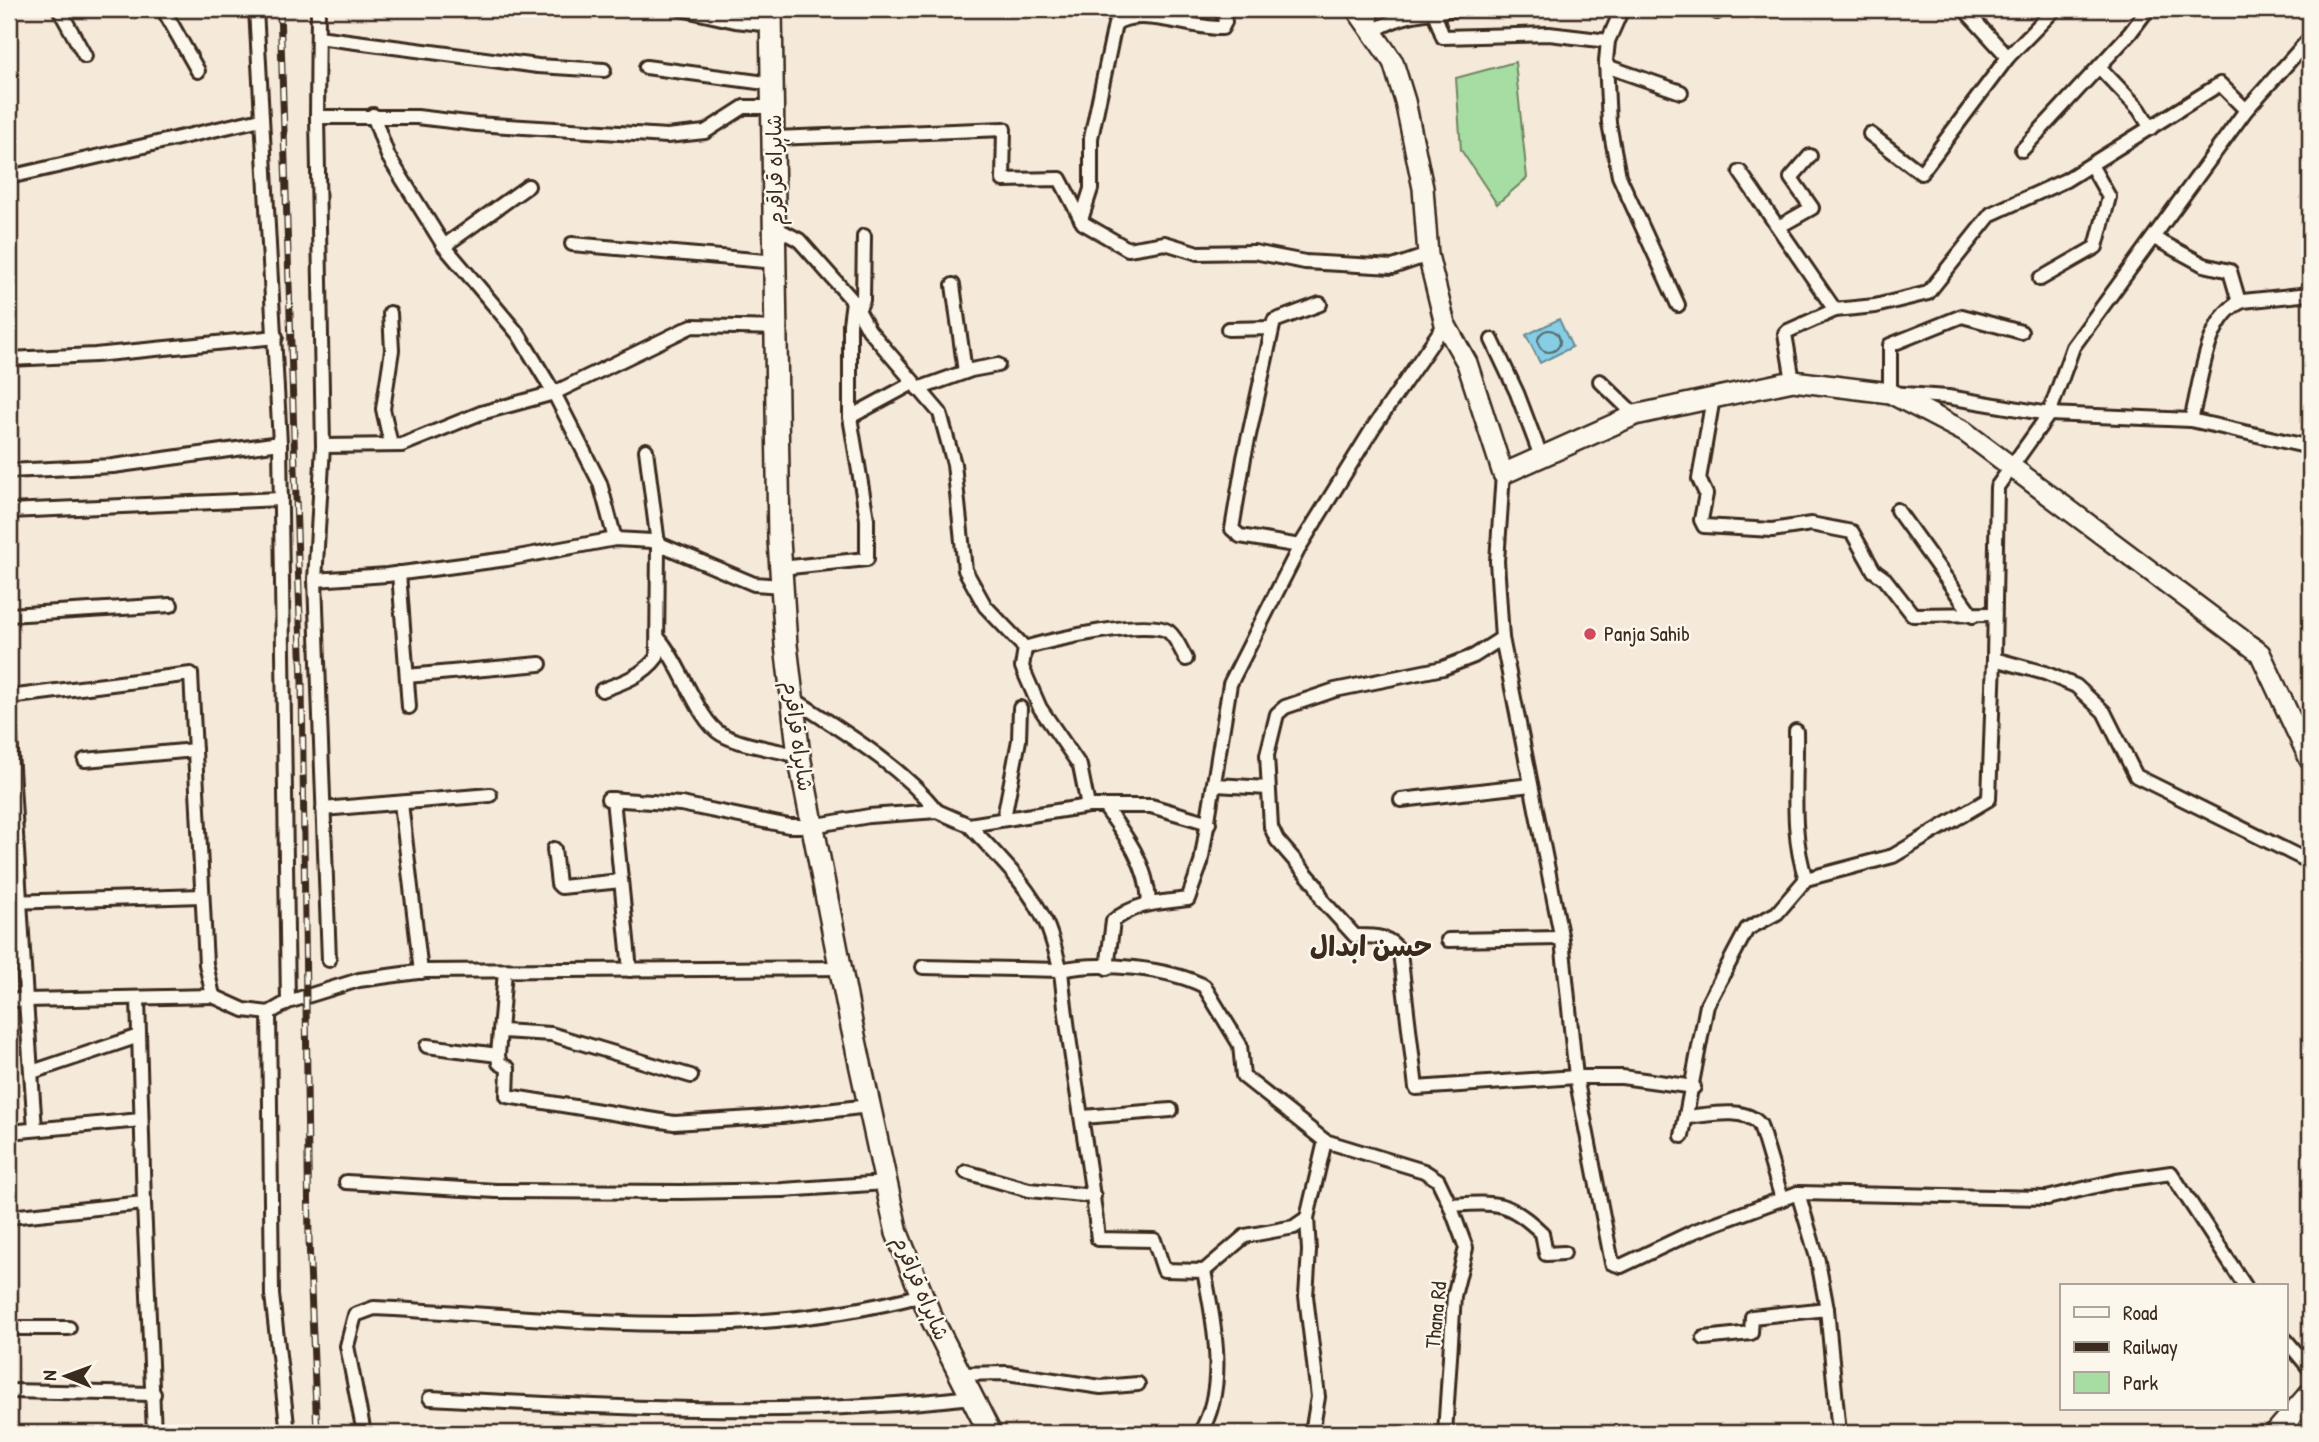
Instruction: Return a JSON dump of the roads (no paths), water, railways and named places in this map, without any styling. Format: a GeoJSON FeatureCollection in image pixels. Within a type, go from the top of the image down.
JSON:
{"type":"FeatureCollection","features":[{"type":"Feature","properties":{"kind":"highway","name":"شاہراہ قراقرم"},"geometry":{"type":"LineString","coordinates":[[771,17],[781,577],[799,756],[897,1233],[922,1295],[990,1433]]}},
{"type":"Feature","properties":{"kind":"highway"},"geometry":{"type":"LineString","coordinates":[[2276,1433],[2310,1394]]}},
{"type":"Feature","properties":{"kind":"highway"},"geometry":{"type":"LineString","coordinates":[[2306,1433],[2310,1428]]}},
{"type":"Feature","properties":{"kind":"main road"},"geometry":{"type":"LineString","coordinates":[[1356,9],[1374,31],[1393,62],[1405,102],[1423,188],[1428,254],[1445,324],[1467,363],[1503,474],[1542,459],[1635,415],[1793,381],[1890,393],[1938,416],[2012,466],[2260,653],[2310,760]]}},
{"type":"Feature","properties":{"kind":"street"},"geometry":{"type":"LineString","coordinates":[[60,9],[85,56]]}},
{"type":"Feature","properties":{"kind":"street"},"geometry":{"type":"LineString","coordinates":[[163,9],[198,71]]}},
{"type":"Feature","properties":{"kind":"street"},"geometry":{"type":"LineString","coordinates":[[256,9],[280,443],[288,1002]]}},
{"type":"Feature","properties":{"kind":"street"},"geometry":{"type":"LineString","coordinates":[[318,9],[317,117],[323,446],[315,580],[329,960]]}},
{"type":"Feature","properties":{"kind":"street"},"geometry":{"type":"LineString","coordinates":[[681,9],[735,21],[771,17]]}},
{"type":"Feature","properties":{"kind":"street"},"geometry":{"type":"LineString","coordinates":[[1081,220],[1091,189],[1091,138],[1115,24],[1120,20],[1143,18],[1222,28],[1225,22],[1223,9]]}},
{"type":"Feature","properties":{"kind":"street"},"geometry":{"type":"LineString","coordinates":[[1370,9],[1374,31],[1404,17],[1458,9]]}},
{"type":"Feature","properties":{"kind":"street"},"geometry":{"type":"LineString","coordinates":[[1622,9],[1608,41],[1606,66],[1609,122],[1619,176],[1678,305]]}},
{"type":"Feature","properties":{"kind":"street"},"geometry":{"type":"LineString","coordinates":[[1964,9],[2008,57]]}},
{"type":"Feature","properties":{"kind":"street"},"geometry":{"type":"LineString","coordinates":[[1870,134],[1921,173],[2008,57],[2055,9]]}},
{"type":"Feature","properties":{"kind":"street"},"geometry":{"type":"LineString","coordinates":[[2022,150],[2130,33],[2148,9]]}},
{"type":"Feature","properties":{"kind":"street"},"geometry":{"type":"LineString","coordinates":[[1434,12],[1443,37],[1549,34],[1608,41]]}},
{"type":"Feature","properties":{"kind":"street"},"geometry":{"type":"LineString","coordinates":[[318,37],[538,66],[604,71]]}},
{"type":"Feature","properties":{"kind":"street"},"geometry":{"type":"LineString","coordinates":[[1682,1136],[1694,1087],[1707,1004],[1747,929],[1777,913],[1806,879],[1893,856],[1989,799],[1997,487],[2049,414],[2073,347],[2246,110],[2310,38]]}},
{"type":"Feature","properties":{"kind":"street"},"geometry":{"type":"LineString","coordinates":[[1606,66],[1681,92]]}},
{"type":"Feature","properties":{"kind":"street"},"geometry":{"type":"LineString","coordinates":[[646,67],[773,84]]}},
{"type":"Feature","properties":{"kind":"street"},"geometry":{"type":"LineString","coordinates":[[2099,67],[2139,108],[2151,128]]}},
{"type":"Feature","properties":{"kind":"street"},"geometry":{"type":"LineString","coordinates":[[1793,381],[1785,334],[1835,310],[1875,306],[1928,293],[1991,214],[2066,180],[2220,84],[2246,110]]}},
{"type":"Feature","properties":{"kind":"street"},"geometry":{"type":"LineString","coordinates":[[317,117],[373,114],[667,136],[705,132],[744,107],[774,107]]}},
{"type":"Feature","properties":{"kind":"street"},"geometry":{"type":"LineString","coordinates":[[373,114],[388,156],[444,246],[519,335],[554,393],[600,483],[615,539]]}},
{"type":"Feature","properties":{"kind":"street"},"geometry":{"type":"LineString","coordinates":[[9,177],[261,119]]}},
{"type":"Feature","properties":{"kind":"street"},"geometry":{"type":"LineString","coordinates":[[775,138],[1004,129],[1003,180],[1060,179],[1081,220],[1128,248],[1141,249],[1154,243],[1165,243],[1198,253],[1254,253],[1305,262],[1394,267],[1428,254]]}},
{"type":"Feature","properties":{"kind":"street"},"geometry":{"type":"LineString","coordinates":[[1780,226],[1812,208],[1791,178],[1810,156]]}},
{"type":"Feature","properties":{"kind":"street"},"geometry":{"type":"LineString","coordinates":[[2040,279],[2096,247],[2109,197],[2091,165]]}},
{"type":"Feature","properties":{"kind":"street"},"geometry":{"type":"LineString","coordinates":[[1740,172],[1780,226],[1835,310]]}},
{"type":"Feature","properties":{"kind":"street"},"geometry":{"type":"LineString","coordinates":[[444,246],[528,186]]}},
{"type":"Feature","properties":{"kind":"street"},"geometry":{"type":"LineString","coordinates":[[776,229],[799,240],[856,306],[869,330],[940,413],[954,464],[965,570],[985,606],[1025,648]]}},
{"type":"Feature","properties":{"kind":"street"},"geometry":{"type":"LineString","coordinates":[[315,580],[400,573],[507,559],[615,539],[658,544],[754,584],[866,559],[867,519],[850,417],[850,324],[856,306],[863,300],[864,236]]}},
{"type":"Feature","properties":{"kind":"street"},"geometry":{"type":"LineString","coordinates":[[2154,238],[2204,265],[2230,271],[2239,302]]}},
{"type":"Feature","properties":{"kind":"street"},"geometry":{"type":"LineString","coordinates":[[572,244],[776,262]]}},
{"type":"Feature","properties":{"kind":"street"},"geometry":{"type":"LineString","coordinates":[[953,285],[965,372]]}},
{"type":"Feature","properties":{"kind":"street"},"geometry":{"type":"LineString","coordinates":[[2191,420],[2210,342],[2219,320],[2239,302],[2310,294]]}},
{"type":"Feature","properties":{"kind":"street"},"geometry":{"type":"LineString","coordinates":[[1300,546],[1240,536],[1232,529],[1272,328],[1278,318],[1320,304]]}},
{"type":"Feature","properties":{"kind":"street"},"geometry":{"type":"LineString","coordinates":[[390,313],[392,350],[383,409],[391,445]]}},
{"type":"Feature","properties":{"kind":"street"},"geometry":{"type":"LineString","coordinates":[[2021,332],[1962,316],[1890,345],[1890,393],[1948,397],[2049,414],[2191,420],[2310,447]]}},
{"type":"Feature","properties":{"kind":"street"},"geometry":{"type":"LineString","coordinates":[[1107,968],[1112,921],[1129,909],[1149,902],[1188,899],[1202,863],[1230,684],[1300,546],[1373,428],[1445,324]]}},
{"type":"Feature","properties":{"kind":"street"},"geometry":{"type":"LineString","coordinates":[[323,446],[402,444],[481,413],[554,393],[692,326],[778,328]]}},
{"type":"Feature","properties":{"kind":"street"},"geometry":{"type":"LineString","coordinates":[[1228,329],[1272,328]]}},
{"type":"Feature","properties":{"kind":"street"},"geometry":{"type":"LineString","coordinates":[[9,359],[95,355],[276,337]]}},
{"type":"Feature","properties":{"kind":"street"},"geometry":{"type":"LineString","coordinates":[[1492,340],[1517,393],[1542,459]]}},
{"type":"Feature","properties":{"kind":"street"},"geometry":{"type":"LineString","coordinates":[[850,417],[916,386],[998,365]]}},
{"type":"Feature","properties":{"kind":"street"},"geometry":{"type":"LineString","coordinates":[[1600,382],[1635,415]]}},
{"type":"Feature","properties":{"kind":"street"},"geometry":{"type":"LineString","coordinates":[[1713,398],[1699,479],[1706,494],[1701,520],[1704,526],[1772,530],[1811,524],[1843,528],[1852,532],[1874,571],[1885,579],[1913,615],[1994,614]]}},
{"type":"Feature","properties":{"kind":"street"},"geometry":{"type":"LineString","coordinates":[[9,471],[113,466],[280,443]]}},
{"type":"Feature","properties":{"kind":"street"},"geometry":{"type":"LineString","coordinates":[[602,690],[634,677],[651,666],[657,657],[658,544],[646,450]]}},
{"type":"Feature","properties":{"kind":"street"},"geometry":{"type":"LineString","coordinates":[[1503,474],[1497,561],[1502,638],[1561,937],[1576,1077],[1615,1266],[1621,1266],[1695,1231],[1798,1193],[2047,1198],[2116,1181],[2171,1173],[2244,1284]]}},
{"type":"Feature","properties":{"kind":"street"},"geometry":{"type":"LineString","coordinates":[[9,511],[281,499]]}},
{"type":"Feature","properties":{"kind":"street"},"geometry":{"type":"LineString","coordinates":[[1897,510],[1973,616]]}},
{"type":"Feature","properties":{"kind":"street"},"geometry":{"type":"LineString","coordinates":[[400,573],[409,707]]}},
{"type":"Feature","properties":{"kind":"street"},"geometry":{"type":"LineString","coordinates":[[9,615],[172,605]]}},
{"type":"Feature","properties":{"kind":"street"},"geometry":{"type":"LineString","coordinates":[[1025,648],[1059,637],[1153,626],[1170,632],[1186,659]]}},
{"type":"Feature","properties":{"kind":"street"},"geometry":{"type":"LineString","coordinates":[[1502,638],[1474,656],[1443,668],[1335,690],[1285,707],[1277,714],[1272,727],[1267,755],[1271,827],[1277,839],[1316,885],[1322,901],[1355,936],[1385,939],[1395,944],[1401,952],[1416,1088],[1576,1077],[1622,1077],[1694,1087]]}},
{"type":"Feature","properties":{"kind":"street"},"geometry":{"type":"LineString","coordinates":[[659,639],[669,650],[709,723],[715,729],[721,734],[799,756]]}},
{"type":"Feature","properties":{"kind":"street"},"geometry":{"type":"LineString","coordinates":[[1025,648],[1022,667],[1040,708],[1080,766],[1088,806]]}},
{"type":"Feature","properties":{"kind":"street"},"geometry":{"type":"LineString","coordinates":[[1994,659],[2045,673],[2076,686],[2104,712],[2136,776],[2310,862]]}},
{"type":"Feature","properties":{"kind":"street"},"geometry":{"type":"LineString","coordinates":[[407,676],[540,664]]}},
{"type":"Feature","properties":{"kind":"street"},"geometry":{"type":"LineString","coordinates":[[9,697],[191,674],[206,964],[213,996]]}},
{"type":"Feature","properties":{"kind":"street"},"geometry":{"type":"LineString","coordinates":[[792,698],[871,752],[920,791],[937,811],[969,825],[1003,859],[1030,895],[1047,925],[1061,970],[1066,1025],[1083,1116],[1098,1239],[1154,1240],[1164,1270],[1204,1271],[1245,1236],[1294,1227],[1307,1218]]}},
{"type":"Feature","properties":{"kind":"street"},"geometry":{"type":"LineString","coordinates":[[1004,818],[1019,740],[1020,709]]}},
{"type":"Feature","properties":{"kind":"street"},"geometry":{"type":"LineString","coordinates":[[9,718],[15,901],[26,1000],[35,1129]]}},
{"type":"Feature","properties":{"kind":"street"},"geometry":{"type":"LineString","coordinates":[[1796,731],[1797,808],[1801,864],[1806,879]]}},
{"type":"Feature","properties":{"kind":"street"},"geometry":{"type":"LineString","coordinates":[[85,760],[195,750]]}},
{"type":"Feature","properties":{"kind":"street"},"geometry":{"type":"LineString","coordinates":[[1216,785],[1268,788]]}},
{"type":"Feature","properties":{"kind":"street"},"geometry":{"type":"LineString","coordinates":[[1401,800],[1531,785]]}},
{"type":"Feature","properties":{"kind":"street"},"geometry":{"type":"LineString","coordinates":[[323,809],[490,795]]}},
{"type":"Feature","properties":{"kind":"street"},"geometry":{"type":"LineString","coordinates":[[630,970],[610,799],[681,804],[789,826],[812,827],[869,816],[937,811]]}},
{"type":"Feature","properties":{"kind":"street"},"geometry":{"type":"LineString","coordinates":[[401,803],[421,972]]}},
{"type":"Feature","properties":{"kind":"street"},"geometry":{"type":"LineString","coordinates":[[969,825],[1088,806],[1151,806],[1209,823]]}},
{"type":"Feature","properties":{"kind":"street"},"geometry":{"type":"LineString","coordinates":[[1104,806],[1129,840],[1143,867],[1148,880],[1149,902]]}},
{"type":"Feature","properties":{"kind":"street"},"geometry":{"type":"LineString","coordinates":[[554,849],[558,884],[561,887],[621,881]]}},
{"type":"Feature","properties":{"kind":"street"},"geometry":{"type":"LineString","coordinates":[[15,901],[202,897]]}},
{"type":"Feature","properties":{"kind":"street"},"geometry":{"type":"LineString","coordinates":[[1448,940],[1561,937]]}},
{"type":"Feature","properties":{"kind":"street"},"geometry":{"type":"LineString","coordinates":[[923,967],[1061,970],[1080,966],[1161,973],[1204,986],[1240,1045],[1243,1076],[1325,1141],[1307,1218],[1309,1251],[1306,1296],[1314,1344],[1318,1397],[1312,1433]]}},
{"type":"Feature","properties":{"kind":"street"},"geometry":{"type":"LineString","coordinates":[[9,1000],[213,996],[244,1010],[269,1013],[288,1002],[359,980],[421,972],[842,968]]}},
{"type":"Feature","properties":{"kind":"street"},"geometry":{"type":"LineString","coordinates":[[505,971],[498,1055],[499,1063],[508,1068],[507,1096],[674,1123],[782,1116],[869,1106]]}},
{"type":"Feature","properties":{"kind":"street"},"geometry":{"type":"LineString","coordinates":[[138,999],[154,1433]]}},
{"type":"Feature","properties":{"kind":"street"},"geometry":{"type":"LineString","coordinates":[[269,1013],[272,1295],[288,1433]]}},
{"type":"Feature","properties":{"kind":"street"},"geometry":{"type":"LineString","coordinates":[[502,1031],[551,1034],[691,1076]]}},
{"type":"Feature","properties":{"kind":"street"},"geometry":{"type":"LineString","coordinates":[[32,1072],[139,1036]]}},
{"type":"Feature","properties":{"kind":"street"},"geometry":{"type":"LineString","coordinates":[[427,1046],[498,1055]]}},
{"type":"Feature","properties":{"kind":"street"},"geometry":{"type":"LineString","coordinates":[[1083,1116],[1171,1110]]}},
{"type":"Feature","properties":{"kind":"street"},"geometry":{"type":"LineString","coordinates":[[1687,1117],[1744,1114],[1754,1116],[1760,1125],[1782,1199]]}},
{"type":"Feature","properties":{"kind":"street"},"geometry":{"type":"LineString","coordinates":[[9,1132],[141,1120]]}},
{"type":"Feature","properties":{"kind":"street","name":"Thana Rd"},"geometry":{"type":"LineString","coordinates":[[1325,1141],[1424,1171],[1438,1180],[1450,1205],[1466,1248],[1454,1296],[1445,1433]]}},
{"type":"Feature","properties":{"kind":"street"},"geometry":{"type":"LineString","coordinates":[[966,1172],[1029,1190],[1094,1196]]}},
{"type":"Feature","properties":{"kind":"street"},"geometry":{"type":"LineString","coordinates":[[346,1182],[496,1191],[682,1192],[783,1190],[885,1183]]}},
{"type":"Feature","properties":{"kind":"street"},"geometry":{"type":"LineString","coordinates":[[1798,1193],[1818,1261],[1827,1310],[1839,1433]]}},
{"type":"Feature","properties":{"kind":"street"},"geometry":{"type":"LineString","coordinates":[[1450,1205],[1495,1202],[1507,1206],[1542,1233],[1546,1254],[1564,1253]]}},
{"type":"Feature","properties":{"kind":"street"},"geometry":{"type":"LineString","coordinates":[[9,1217],[144,1203]]}},
{"type":"Feature","properties":{"kind":"street"},"geometry":{"type":"LineString","coordinates":[[1200,1433],[1209,1418],[1215,1372],[1211,1304],[1204,1271]]}},
{"type":"Feature","properties":{"kind":"street"},"geometry":{"type":"LineString","coordinates":[[364,1433],[347,1346],[355,1315],[374,1308],[647,1326],[717,1326],[816,1316],[922,1295]]}},
{"type":"Feature","properties":{"kind":"street"},"geometry":{"type":"LineString","coordinates":[[1704,1338],[1751,1333],[1752,1317],[1827,1310]]}},
{"type":"Feature","properties":{"kind":"street"},"geometry":{"type":"LineString","coordinates":[[9,1328],[69,1328]]}},
{"type":"Feature","properties":{"kind":"street"},"geometry":{"type":"LineString","coordinates":[[2288,1342],[2310,1369]]}},
{"type":"Feature","properties":{"kind":"street"},"geometry":{"type":"LineString","coordinates":[[959,1374],[1007,1373],[1101,1387],[1138,1384]]}},
{"type":"Feature","properties":{"kind":"street"},"geometry":{"type":"LineString","coordinates":[[9,1391],[154,1394]]}},
{"type":"Feature","properties":{"kind":"street"},"geometry":{"type":"LineString","coordinates":[[430,1398],[694,1408],[886,1407],[971,1397]]}},
{"type":"Feature","properties":{"kind":"water"},"geometry":{"type":"Polygon","coordinates":[[[1559,319],[1572,347],[1540,363],[1526,335],[1559,319]]]}},
{"type":"Feature","properties":{"kind":"railway"},"geometry":{"type":"LineString","coordinates":[[280,9],[302,682],[309,1240],[317,1433]]}},
{"type":"Feature","properties":{"kind":"place","name":"Panja Sahib"},"geometry":{"type":"Point","coordinates":[1590,634]}},
{"type":"Feature","properties":{"kind":"district","name":"حسن ابدال"},"geometry":{"type":"Point","coordinates":[1371,946]}}]}
